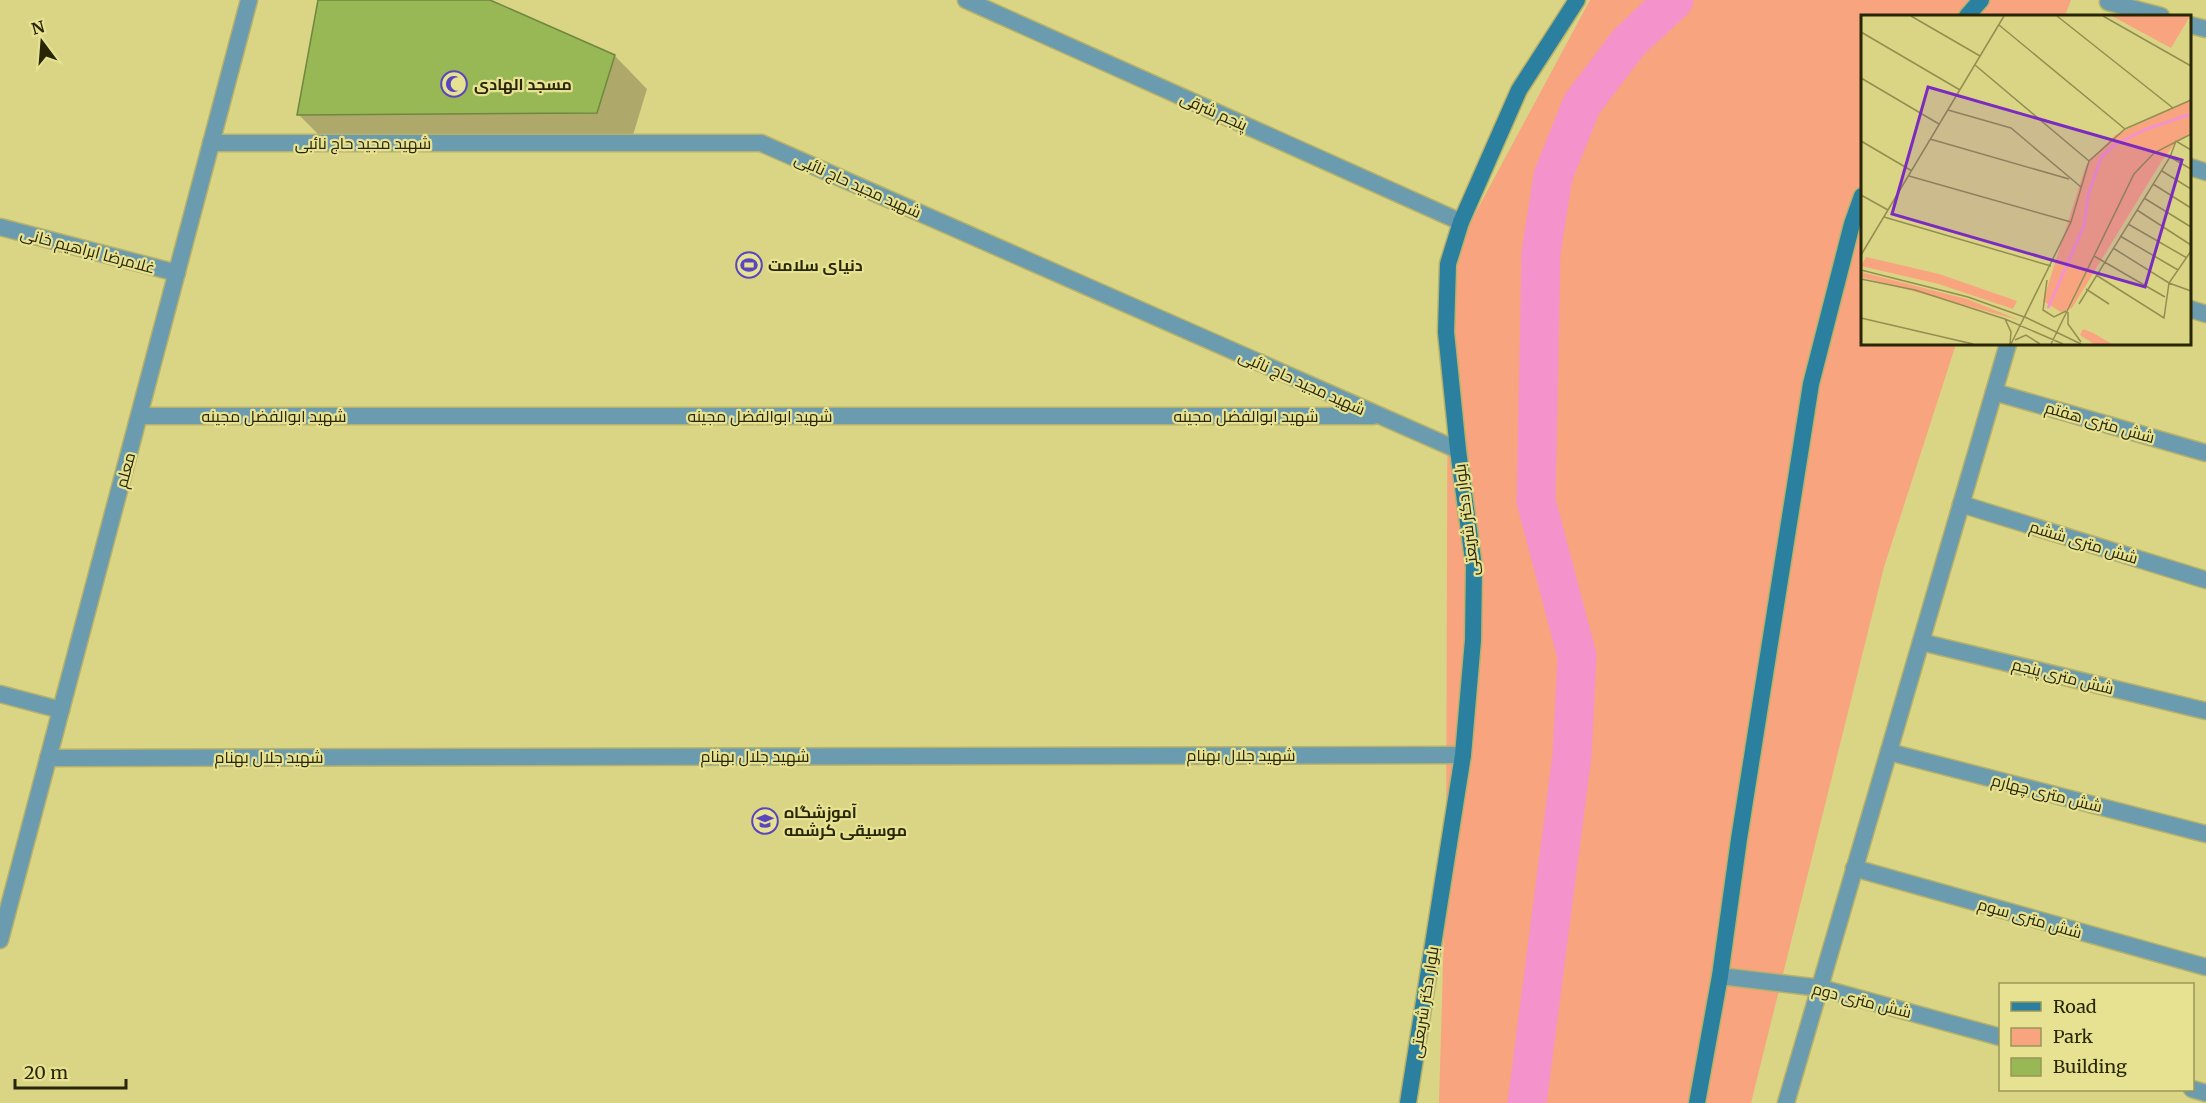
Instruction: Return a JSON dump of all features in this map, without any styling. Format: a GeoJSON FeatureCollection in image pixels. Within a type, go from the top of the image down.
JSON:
{"type":"FeatureCollection","features":[{"type":"Feature","properties":{"kind":"main road","name":"بلوار دکتر شریعتی"},"geometry":{"type":"LineString","coordinates":[[1408,1103],[1463,755],[1473,640],[1474,567],[1458,450],[1446,332],[1448,264],[1461,222],[1519,90],[1577,0]]}},
{"type":"Feature","properties":{"kind":"main road"},"geometry":{"type":"LineString","coordinates":[[1968,15],[1982,0]]}},
{"type":"Feature","properties":{"kind":"main road"},"geometry":{"type":"LineString","coordinates":[[1697,1103],[1720,976],[1738,839],[1811,384],[1852,224],[1861,201]]}},
{"type":"Feature","properties":{"kind":"street","name":"معلم"},"geometry":{"type":"LineString","coordinates":[[0,939],[249,0]]}},
{"type":"Feature","properties":{"kind":"street","name":"پنجم شرقی"},"geometry":{"type":"LineString","coordinates":[[966,0],[1461,222]]}},
{"type":"Feature","properties":{"kind":"street"},"geometry":{"type":"LineString","coordinates":[[2107,6],[2156,15]]}},
{"type":"Feature","properties":{"kind":"street"},"geometry":{"type":"LineString","coordinates":[[2191,25],[2206,30]]}},
{"type":"Feature","properties":{"kind":"street","name":"شهید مجید حاج نائبی"},"geometry":{"type":"LineString","coordinates":[[211,143],[761,143],[1458,450]]}},
{"type":"Feature","properties":{"kind":"street"},"geometry":{"type":"LineString","coordinates":[[2191,167],[2206,172]]}},
{"type":"Feature","properties":{"kind":"street","name":"غلامرضا ابراهیم خانی"},"geometry":{"type":"LineString","coordinates":[[0,227],[177,273]]}},
{"type":"Feature","properties":{"kind":"street"},"geometry":{"type":"LineString","coordinates":[[2191,309],[2206,314]]}},
{"type":"Feature","properties":{"kind":"street"},"geometry":{"type":"LineString","coordinates":[[1786,1103],[2008,345]]}},
{"type":"Feature","properties":{"kind":"street","name":"شش متری هفتم"},"geometry":{"type":"LineString","coordinates":[[1994,392],[2206,453]]}},
{"type":"Feature","properties":{"kind":"street","name":"شهید ابوالفضل مجینه"},"geometry":{"type":"LineString","coordinates":[[139,416],[1380,416]]}},
{"type":"Feature","properties":{"kind":"street","name":"شش متری ششم"},"geometry":{"type":"LineString","coordinates":[[1961,504],[2206,580]]}},
{"type":"Feature","properties":{"kind":"street","name":"شش متری پنجم"},"geometry":{"type":"LineString","coordinates":[[1921,642],[2206,711]]}},
{"type":"Feature","properties":{"kind":"street"},"geometry":{"type":"LineString","coordinates":[[0,694],[61,710]]}},
{"type":"Feature","properties":{"kind":"street","name":"شش متری چهارم"},"geometry":{"type":"LineString","coordinates":[[1889,752],[2206,834]]}},
{"type":"Feature","properties":{"kind":"street","name":"شهید جلال بهنام"},"geometry":{"type":"LineString","coordinates":[[48,758],[1463,755]]}},
{"type":"Feature","properties":{"kind":"street","name":"شش متری سوم"},"geometry":{"type":"LineString","coordinates":[[1854,868],[2206,967]]}},
{"type":"Feature","properties":{"kind":"street","name":"شش متری دوم"},"geometry":{"type":"LineString","coordinates":[[1720,976],[1821,988],[1999,1036]]}},
{"type":"Feature","properties":{"kind":"green space"},"geometry":{"type":"Polygon","coordinates":[[[1590,0],[2071,0],[2065,15],[1861,15],[1861,345],[1956,345],[1884,567],[1751,1103],[1439,1103],[1446,862],[1448,264],[1590,0]]]}},
{"type":"Feature","properties":{"kind":"building","name":"مسجد الهادی"},"geometry":{"type":"Polygon","coordinates":[[[318,0],[490,0],[615,55],[597,113],[297,115],[318,0]]]}},
{"type":"Feature","properties":{"kind":"waterway"},"geometry":{"type":"LineString","coordinates":[[1527,1103],[1572,755],[1577,656],[1536,501],[1541,253],[1553,176],[1582,104],[1629,42],[1674,0]]}},
{"type":"Feature","properties":{"kind":"place","name":"مسجد الهادی"},"geometry":{"type":"Point","coordinates":[454,84]}},
{"type":"Feature","properties":{"kind":"place","name":"دنیای سلامت"},"geometry":{"type":"Point","coordinates":[749,265]}},
{"type":"Feature","properties":{"kind":"place","name":"آموزشگاه موسیقی کرشمه"},"geometry":{"type":"Point","coordinates":[765,821]}}]}
